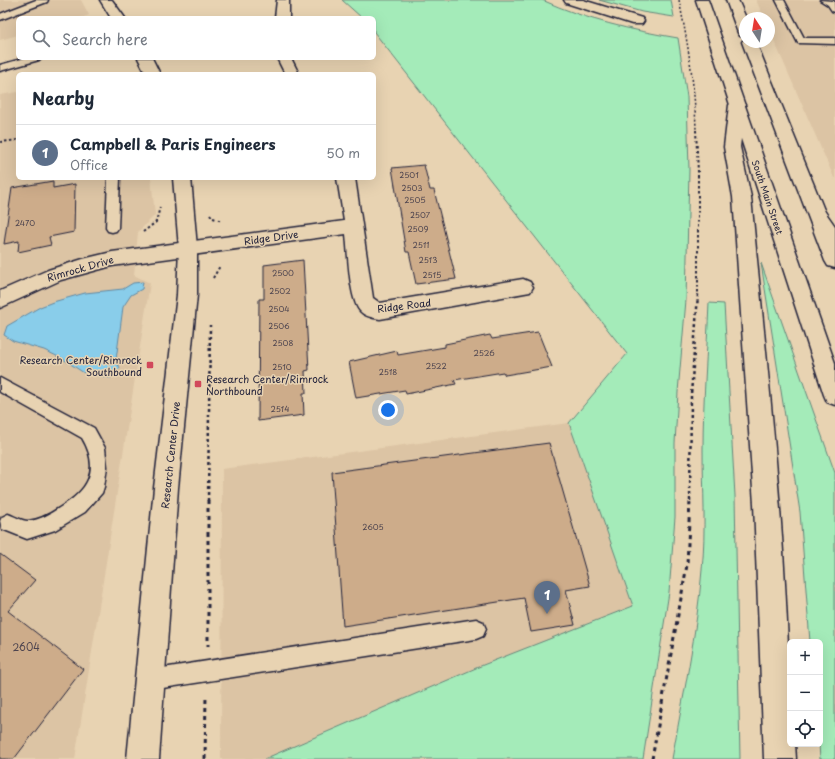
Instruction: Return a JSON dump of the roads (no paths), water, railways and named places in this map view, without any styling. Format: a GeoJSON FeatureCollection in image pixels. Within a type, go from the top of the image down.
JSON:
{"type":"FeatureCollection","features":[{"type":"Feature","properties":{"kind":"main road"},"geometry":{"type":"LineString","coordinates":[[106,0],[117,16]]}},
{"type":"Feature","properties":{"kind":"main road"},"geometry":{"type":"LineString","coordinates":[[282,16],[283,0]]}},
{"type":"Feature","properties":{"kind":"main road"},"geometry":{"type":"LineString","coordinates":[[570,0],[637,21]]}},
{"type":"Feature","properties":{"kind":"main road","name":"South Main Street"},"geometry":{"type":"LineString","coordinates":[[702,0],[835,395]]}},
{"type":"Feature","properties":{"kind":"main road"},"geometry":{"type":"LineString","coordinates":[[732,0],[739,18]]}},
{"type":"Feature","properties":{"kind":"main road"},"geometry":{"type":"LineString","coordinates":[[751,48],[835,261]]}},
{"type":"Feature","properties":{"kind":"main road"},"geometry":{"type":"LineString","coordinates":[[146,60],[152,72]]}},
{"type":"Feature","properties":{"kind":"main road"},"geometry":{"type":"LineString","coordinates":[[285,60],[291,72]]}},
{"type":"Feature","properties":{"kind":"main road"},"geometry":{"type":"LineString","coordinates":[[737,105],[732,147],[742,197],[767,504],[780,759]]}},
{"type":"Feature","properties":{"kind":"main road","name":"Research Center Drive"},"geometry":{"type":"LineString","coordinates":[[146,750],[150,680],[166,488],[187,295],[188,248],[182,180]]}},
{"type":"Feature","properties":{"kind":"main road","name":"Ridge Road"},"geometry":{"type":"LineString","coordinates":[[346,180],[354,226],[362,298],[364,303],[371,309],[380,310],[523,287]]}},
{"type":"Feature","properties":{"kind":"main road"},"geometry":{"type":"LineString","coordinates":[[815,210],[835,240]]}},
{"type":"Feature","properties":{"kind":"main road","name":"Ridge Drive"},"geometry":{"type":"LineString","coordinates":[[188,248],[354,226]]}},
{"type":"Feature","properties":{"kind":"main road","name":"Rimrock Drive"},"geometry":{"type":"LineString","coordinates":[[0,300],[49,276],[88,264],[188,248]]}},
{"type":"Feature","properties":{"kind":"lane"},"geometry":{"type":"LineString","coordinates":[[0,17],[44,0]]}},
{"type":"Feature","properties":{"kind":"lane"},"geometry":{"type":"LineString","coordinates":[[780,0],[801,41],[835,41]]}},
{"type":"Feature","properties":{"kind":"lane"},"geometry":{"type":"LineString","coordinates":[[824,0],[831,3],[835,9]]}},
{"type":"Feature","properties":{"kind":"lane"},"geometry":{"type":"LineString","coordinates":[[0,68],[29,60]]}},
{"type":"Feature","properties":{"kind":"lane"},"geometry":{"type":"LineString","coordinates":[[112,228],[114,180]]}},
{"type":"Feature","properties":{"kind":"lane"},"geometry":{"type":"LineString","coordinates":[[0,384],[88,433],[97,448],[98,467],[96,487],[79,506],[49,524],[27,530],[8,523]]}},
{"type":"Feature","properties":{"kind":"lane"},"geometry":{"type":"LineString","coordinates":[[150,680],[476,629]]}},
{"type":"Feature","properties":{"kind":"water"},"geometry":{"type":"Polygon","coordinates":[[[143,282],[142,289],[131,295],[123,307],[116,360],[120,368],[111,378],[84,373],[63,359],[44,350],[13,341],[4,335],[7,326],[40,307],[53,302],[85,293],[123,289],[133,283],[143,282]]]}},
{"type":"Feature","properties":{"kind":"place","name":"Research Center/Rimrock Southbound"},"geometry":{"type":"Point","coordinates":[150,365]}},
{"type":"Feature","properties":{"kind":"place","name":"Research Center/Rimrock Northbound"},"geometry":{"type":"Point","coordinates":[198,384]}},
{"type":"Feature","properties":{"kind":"place","name":"Campbell & Paris Engineers"},"geometry":{"type":"Point","coordinates":[547,614]}}]}
